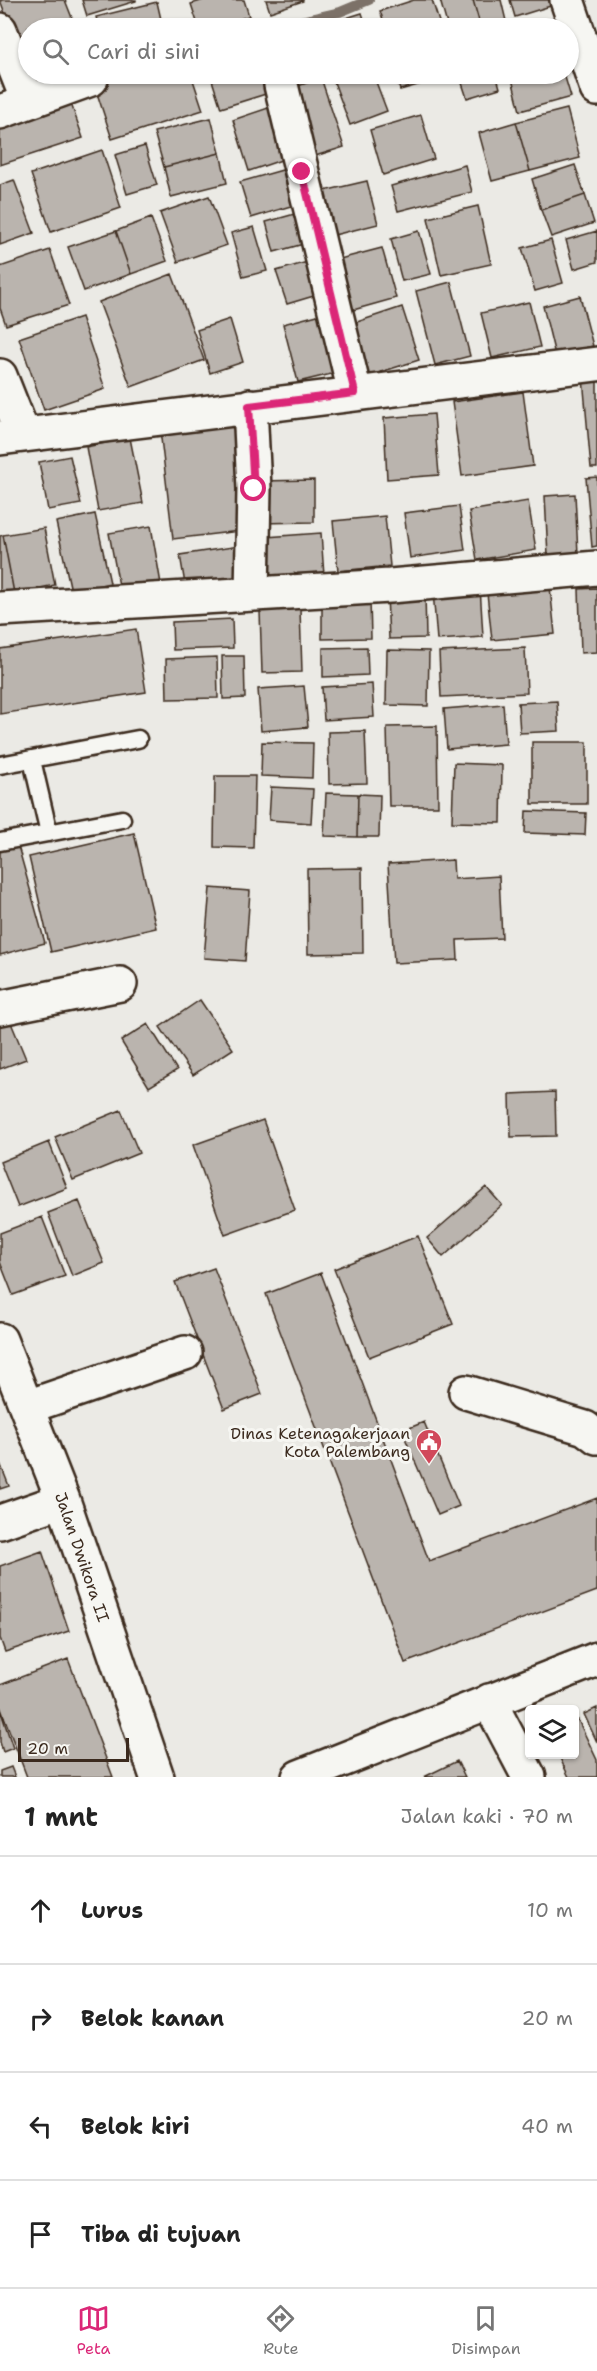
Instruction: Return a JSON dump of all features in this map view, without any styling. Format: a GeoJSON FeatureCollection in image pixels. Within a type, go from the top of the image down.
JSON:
{"type":"FeatureCollection","features":[{"type":"Feature","properties":{"kind":"street"},"geometry":{"type":"LineString","coordinates":[[567,0],[573,18]]}},
{"type":"Feature","properties":{"kind":"street"},"geometry":{"type":"LineString","coordinates":[[0,30],[20,101],[75,84]]}},
{"type":"Feature","properties":{"kind":"street"},"geometry":{"type":"LineString","coordinates":[[579,36],[597,89]]}},
{"type":"Feature","properties":{"kind":"street"},"geometry":{"type":"LineString","coordinates":[[281,85],[355,393]]}},
{"type":"Feature","properties":{"kind":"street"},"geometry":{"type":"LineString","coordinates":[[0,375],[11,436],[597,364]]}},
{"type":"Feature","properties":{"kind":"street"},"geometry":{"type":"LineString","coordinates":[[249,406],[254,489],[252,594]]}},
{"type":"Feature","properties":{"kind":"street"},"geometry":{"type":"LineString","coordinates":[[0,609],[390,586],[597,568]]}},
{"type":"Feature","properties":{"kind":"street"},"geometry":{"type":"LineString","coordinates":[[0,1008],[120,984]]}},
{"type":"Feature","properties":{"kind":"street","name":"Jalan Dwikora II"},"geometry":{"type":"LineString","coordinates":[[0,1340],[63,1500],[158,1777]]}},
{"type":"Feature","properties":{"kind":"street"},"geometry":{"type":"LineString","coordinates":[[27,1407],[185,1353]]}},
{"type":"Feature","properties":{"kind":"street"},"geometry":{"type":"LineString","coordinates":[[466,1392],[585,1428],[597,1437]]}},
{"type":"Feature","properties":{"kind":"street"},"geometry":{"type":"LineString","coordinates":[[0,1522],[63,1500]]}},
{"type":"Feature","properties":{"kind":"street"},"geometry":{"type":"LineString","coordinates":[[299,1777],[597,1659]]}},
{"type":"Feature","properties":{"kind":"street"},"geometry":{"type":"LineString","coordinates":[[489,1701],[529,1777]]}},
{"type":"Feature","properties":{"kind":"lane"},"geometry":{"type":"LineString","coordinates":[[0,765],[138,739]]}},
{"type":"Feature","properties":{"kind":"lane"},"geometry":{"type":"LineString","coordinates":[[32,760],[49,833]]}},
{"type":"Feature","properties":{"kind":"lane"},"geometry":{"type":"LineString","coordinates":[[0,842],[122,819]]}},
{"type":"Feature","properties":{"kind":"building"},"geometry":{"type":"Polygon","coordinates":[[[0,0],[65,0],[72,18],[18,18],[18,48],[0,0]]]}},
{"type":"Feature","properties":{"kind":"building"},"geometry":{"type":"Polygon","coordinates":[[[82,0],[136,0],[136,1],[87,16],[82,0]]]}},
{"type":"Feature","properties":{"kind":"building"},"geometry":{"type":"Polygon","coordinates":[[[204,0],[244,0],[249,16],[196,18],[191,4],[204,0]]]}},
{"type":"Feature","properties":{"kind":"building"},"geometry":{"type":"Polygon","coordinates":[[[266,0],[303,0],[303,1],[270,12],[266,0]]]}},
{"type":"Feature","properties":{"kind":"building"},"geometry":{"type":"Polygon","coordinates":[[[414,0],[432,0],[438,18],[382,18],[380,11],[414,0]]]}},
{"type":"Feature","properties":{"kind":"building"},"geometry":{"type":"Polygon","coordinates":[[[440,0],[473,0],[478,18],[445,18],[440,0]]]}},
{"type":"Feature","properties":{"kind":"building"},"geometry":{"type":"Polygon","coordinates":[[[473,0],[501,0],[505,18],[478,18],[473,0]]]}},
{"type":"Feature","properties":{"kind":"building"},"geometry":{"type":"Polygon","coordinates":[[[510,0],[556,0],[557,4],[515,17],[510,0]]]}},
{"type":"Feature","properties":{"kind":"building"},"geometry":{"type":"Polygon","coordinates":[[[157,2],[161,18],[96,18],[157,2]]]}},
{"type":"Feature","properties":{"kind":"building"},"geometry":{"type":"Polygon","coordinates":[[[362,13],[364,18],[346,18],[362,13]]]}},
{"type":"Feature","properties":{"kind":"building"},"geometry":{"type":"Polygon","coordinates":[[[94,84],[194,84],[203,110],[112,139],[94,84]]]}},
{"type":"Feature","properties":{"kind":"building"},"geometry":{"type":"Polygon","coordinates":[[[213,84],[266,84],[269,93],[221,108],[213,84]]]}},
{"type":"Feature","properties":{"kind":"building"},"geometry":{"type":"Polygon","coordinates":[[[304,84],[323,84],[344,147],[312,157],[289,89],[304,84]]]}},
{"type":"Feature","properties":{"kind":"building"},"geometry":{"type":"Polygon","coordinates":[[[335,84],[377,84],[387,111],[350,125],[335,84]]]}},
{"type":"Feature","properties":{"kind":"building"},"geometry":{"type":"Polygon","coordinates":[[[398,84],[421,84],[400,90],[398,84]]]}},
{"type":"Feature","properties":{"kind":"building"},"geometry":{"type":"Polygon","coordinates":[[[462,84],[499,84],[500,88],[467,98],[462,84]]]}},
{"type":"Feature","properties":{"kind":"building"},"geometry":{"type":"Polygon","coordinates":[[[513,84],[567,84],[571,97],[520,111],[513,84]]]}},
{"type":"Feature","properties":{"kind":"building"},"geometry":{"type":"Polygon","coordinates":[[[68,95],[83,138],[0,165],[0,117],[68,95]]]}},
{"type":"Feature","properties":{"kind":"building"},"geometry":{"type":"Polygon","coordinates":[[[280,104],[296,155],[249,171],[233,120],[280,104]]]}},
{"type":"Feature","properties":{"kind":"building"},"geometry":{"type":"Polygon","coordinates":[[[567,109],[580,158],[530,171],[516,122],[567,109]]]}},
{"type":"Feature","properties":{"kind":"building"},"geometry":{"type":"Polygon","coordinates":[[[421,115],[434,159],[383,175],[370,130],[421,115]]]}},
{"type":"Feature","properties":{"kind":"building"},"geometry":{"type":"Polygon","coordinates":[[[211,118],[220,153],[164,167],[154,132],[211,118]]]}},
{"type":"Feature","properties":{"kind":"building"},"geometry":{"type":"Polygon","coordinates":[[[516,122],[530,171],[492,181],[479,133],[516,122]]]}},
{"type":"Feature","properties":{"kind":"building"},"geometry":{"type":"Polygon","coordinates":[[[145,146],[157,185],[127,194],[115,155],[145,146]]]}},
{"type":"Feature","properties":{"kind":"building"},"geometry":{"type":"Polygon","coordinates":[[[102,150],[121,208],[51,232],[31,174],[102,150]]]}},
{"type":"Feature","properties":{"kind":"building"},"geometry":{"type":"Polygon","coordinates":[[[220,153],[227,183],[171,197],[164,167],[220,153]]]}},
{"type":"Feature","properties":{"kind":"building"},"geometry":{"type":"Polygon","coordinates":[[[465,165],[472,192],[398,211],[391,186],[465,165]]]}},
{"type":"Feature","properties":{"kind":"building"},"geometry":{"type":"Polygon","coordinates":[[[575,165],[585,195],[541,210],[532,179],[575,165]]]}},
{"type":"Feature","properties":{"kind":"building"},"geometry":{"type":"Polygon","coordinates":[[[293,167],[304,202],[251,218],[240,182],[293,167]]]}},
{"type":"Feature","properties":{"kind":"building"},"geometry":{"type":"Polygon","coordinates":[[[14,180],[34,233],[0,245],[0,185],[14,180]]]}},
{"type":"Feature","properties":{"kind":"building"},"geometry":{"type":"Polygon","coordinates":[[[367,181],[378,224],[322,238],[311,194],[367,181]]]}},
{"type":"Feature","properties":{"kind":"building"},"geometry":{"type":"Polygon","coordinates":[[[585,195],[594,223],[551,237],[541,210],[585,195]]]}},
{"type":"Feature","properties":{"kind":"building"},"geometry":{"type":"Polygon","coordinates":[[[209,196],[227,245],[178,262],[160,213],[209,196]]]}},
{"type":"Feature","properties":{"kind":"building"},"geometry":{"type":"Polygon","coordinates":[[[478,206],[491,264],[441,275],[428,218],[478,206]]]}},
{"type":"Feature","properties":{"kind":"building"},"geometry":{"type":"Polygon","coordinates":[[[302,212],[311,242],[274,252],[266,222],[302,212]]]}},
{"type":"Feature","properties":{"kind":"building"},"geometry":{"type":"Polygon","coordinates":[[[151,218],[167,261],[131,274],[116,231],[151,218]]]}},
{"type":"Feature","properties":{"kind":"building"},"geometry":{"type":"Polygon","coordinates":[[[254,227],[267,271],[243,277],[231,233],[254,227]]]}},
{"type":"Feature","properties":{"kind":"building"},"geometry":{"type":"Polygon","coordinates":[[[116,231],[131,274],[84,291],[68,247],[116,231]]]}},
{"type":"Feature","properties":{"kind":"building"},"geometry":{"type":"Polygon","coordinates":[[[419,231],[431,274],[402,281],[391,239],[419,231]]]}},
{"type":"Feature","properties":{"kind":"building"},"geometry":{"type":"Polygon","coordinates":[[[597,231],[597,262],[574,269],[566,240],[597,231]]]}},
{"type":"Feature","properties":{"kind":"building"},"geometry":{"type":"Polygon","coordinates":[[[551,240],[563,283],[535,291],[522,248],[551,240]]]}},
{"type":"Feature","properties":{"kind":"building"},"geometry":{"type":"Polygon","coordinates":[[[382,248],[396,298],[346,312],[332,261],[382,248]]]}},
{"type":"Feature","properties":{"kind":"building"},"geometry":{"type":"Polygon","coordinates":[[[50,250],[69,305],[6,325],[0,308],[0,267],[50,250]]]}},
{"type":"Feature","properties":{"kind":"building"},"geometry":{"type":"Polygon","coordinates":[[[318,259],[327,292],[287,304],[276,271],[318,259]]]}},
{"type":"Feature","properties":{"kind":"building"},"geometry":{"type":"Polygon","coordinates":[[[172,274],[204,360],[131,387],[99,302],[172,274]]]}},
{"type":"Feature","properties":{"kind":"building"},"geometry":{"type":"Polygon","coordinates":[[[451,282],[470,356],[435,365],[416,291],[451,282]]]}},
{"type":"Feature","properties":{"kind":"building"},"geometry":{"type":"Polygon","coordinates":[[[580,296],[593,346],[555,355],[543,306],[580,296]]]}},
{"type":"Feature","properties":{"kind":"building"},"geometry":{"type":"Polygon","coordinates":[[[529,302],[540,347],[492,358],[481,313],[529,302]]]}},
{"type":"Feature","properties":{"kind":"building"},"geometry":{"type":"Polygon","coordinates":[[[402,307],[419,360],[368,376],[351,324],[402,307]]]}},
{"type":"Feature","properties":{"kind":"building"},"geometry":{"type":"Polygon","coordinates":[[[329,312],[344,371],[298,382],[283,324],[329,312]]]}},
{"type":"Feature","properties":{"kind":"building"},"geometry":{"type":"Polygon","coordinates":[[[81,317],[105,389],[44,410],[19,338],[81,317]]]}},
{"type":"Feature","properties":{"kind":"building"},"geometry":{"type":"Polygon","coordinates":[[[230,319],[243,362],[210,373],[197,330],[230,319]]]}},
{"type":"Feature","properties":{"kind":"building"},"geometry":{"type":"Polygon","coordinates":[[[597,377],[597,468],[591,468],[583,378],[597,377]]]}},
{"type":"Feature","properties":{"kind":"building"},"geometry":{"type":"Polygon","coordinates":[[[523,392],[533,466],[462,476],[452,402],[523,392]]]}},
{"type":"Feature","properties":{"kind":"building"},"geometry":{"type":"Polygon","coordinates":[[[434,414],[439,475],[387,479],[384,418],[434,414]]]}},
{"type":"Feature","properties":{"kind":"building"},"geometry":{"type":"Polygon","coordinates":[[[235,421],[248,530],[173,539],[160,430],[235,421]]]}},
{"type":"Feature","properties":{"kind":"building"},"geometry":{"type":"Polygon","coordinates":[[[130,438],[143,503],[98,511],[86,447],[130,438]]]}},
{"type":"Feature","properties":{"kind":"building"},"geometry":{"type":"Polygon","coordinates":[[[70,456],[81,504],[48,510],[39,462],[70,456]]]}},
{"type":"Feature","properties":{"kind":"building"},"geometry":{"type":"Polygon","coordinates":[[[597,477],[597,546],[592,547],[586,478],[597,477]]]}},
{"type":"Feature","properties":{"kind":"building"},"geometry":{"type":"Polygon","coordinates":[[[314,480],[314,522],[259,523],[259,481],[314,480]]]}},
{"type":"Feature","properties":{"kind":"building"},"geometry":{"type":"Polygon","coordinates":[[[575,494],[578,554],[548,556],[545,496],[575,494]]]}},
{"type":"Feature","properties":{"kind":"building"},"geometry":{"type":"Polygon","coordinates":[[[528,501],[536,550],[477,560],[469,511],[528,501]]]}},
{"type":"Feature","properties":{"kind":"building"},"geometry":{"type":"Polygon","coordinates":[[[459,506],[465,550],[410,558],[404,513],[459,506]]]}},
{"type":"Feature","properties":{"kind":"building"},"geometry":{"type":"Polygon","coordinates":[[[95,514],[110,583],[71,591],[56,522],[95,514]]]}},
{"type":"Feature","properties":{"kind":"building"},"geometry":{"type":"Polygon","coordinates":[[[385,516],[390,566],[338,571],[333,521],[385,516]]]}},
{"type":"Feature","properties":{"kind":"building"},"geometry":{"type":"Polygon","coordinates":[[[151,526],[161,584],[120,591],[109,533],[151,526]]]}},
{"type":"Feature","properties":{"kind":"building"},"geometry":{"type":"Polygon","coordinates":[[[44,528],[55,585],[14,593],[3,535],[44,528]]]}},
{"type":"Feature","properties":{"kind":"building"},"geometry":{"type":"Polygon","coordinates":[[[321,533],[324,576],[270,580],[266,537],[321,533]]]}},
{"type":"Feature","properties":{"kind":"building"},"geometry":{"type":"Polygon","coordinates":[[[3,535],[14,593],[0,596],[0,536],[3,535]]]}},
{"type":"Feature","properties":{"kind":"building"},"geometry":{"type":"Polygon","coordinates":[[[239,546],[245,581],[186,590],[180,555],[239,546]]]}},
{"type":"Feature","properties":{"kind":"building"},"geometry":{"type":"Polygon","coordinates":[[[480,587],[483,637],[437,640],[433,591],[480,587]]]}},
{"type":"Feature","properties":{"kind":"building"},"geometry":{"type":"Polygon","coordinates":[[[550,587],[555,634],[492,640],[487,593],[550,587]]]}},
{"type":"Feature","properties":{"kind":"building"},"geometry":{"type":"Polygon","coordinates":[[[597,588],[597,652],[581,653],[579,589],[597,588]]]}},
{"type":"Feature","properties":{"kind":"building"},"geometry":{"type":"Polygon","coordinates":[[[425,594],[426,638],[389,639],[387,595],[425,594]]]}},
{"type":"Feature","properties":{"kind":"building"},"geometry":{"type":"Polygon","coordinates":[[[370,600],[371,638],[322,639],[322,601],[370,600]]]}},
{"type":"Feature","properties":{"kind":"building"},"geometry":{"type":"Polygon","coordinates":[[[300,609],[302,672],[262,673],[260,611],[300,609]]]}},
{"type":"Feature","properties":{"kind":"building"},"geometry":{"type":"Polygon","coordinates":[[[232,619],[233,648],[173,650],[172,622],[232,619]]]}},
{"type":"Feature","properties":{"kind":"building"},"geometry":{"type":"Polygon","coordinates":[[[136,629],[146,692],[0,714],[0,649],[136,629]]]}},
{"type":"Feature","properties":{"kind":"building"},"geometry":{"type":"Polygon","coordinates":[[[367,647],[368,675],[323,677],[323,648],[367,647]]]}},
{"type":"Feature","properties":{"kind":"building"},"geometry":{"type":"Polygon","coordinates":[[[525,648],[527,693],[441,697],[439,652],[525,648]]]}},
{"type":"Feature","properties":{"kind":"building"},"geometry":{"type":"Polygon","coordinates":[[[387,650],[429,651],[428,706],[386,705],[387,650]]]}},
{"type":"Feature","properties":{"kind":"building"},"geometry":{"type":"Polygon","coordinates":[[[222,656],[244,656],[245,698],[223,699],[222,656]]]}},
{"type":"Feature","properties":{"kind":"building"},"geometry":{"type":"Polygon","coordinates":[[[217,657],[218,698],[167,699],[166,659],[217,657]]]}},
{"type":"Feature","properties":{"kind":"building"},"geometry":{"type":"Polygon","coordinates":[[[372,684],[374,717],[324,720],[322,687],[372,684]]]}},
{"type":"Feature","properties":{"kind":"building"},"geometry":{"type":"Polygon","coordinates":[[[304,686],[308,727],[261,731],[258,689],[304,686]]]}},
{"type":"Feature","properties":{"kind":"building"},"geometry":{"type":"Polygon","coordinates":[[[557,701],[559,731],[520,733],[518,703],[557,701]]]}},
{"type":"Feature","properties":{"kind":"building"},"geometry":{"type":"Polygon","coordinates":[[[503,704],[506,744],[447,749],[444,709],[503,704]]]}},
{"type":"Feature","properties":{"kind":"building"},"geometry":{"type":"Polygon","coordinates":[[[437,726],[438,806],[389,806],[387,727],[437,726]]]}},
{"type":"Feature","properties":{"kind":"building"},"geometry":{"type":"Polygon","coordinates":[[[365,731],[367,783],[329,784],[328,732],[365,731]]]}},
{"type":"Feature","properties":{"kind":"building"},"geometry":{"type":"Polygon","coordinates":[[[262,742],[313,743],[312,778],[261,776],[262,742]]]}},
{"type":"Feature","properties":{"kind":"building"},"geometry":{"type":"Polygon","coordinates":[[[532,742],[587,742],[587,804],[532,804],[532,742]]]}},
{"type":"Feature","properties":{"kind":"building"},"geometry":{"type":"Polygon","coordinates":[[[454,763],[502,765],[501,823],[452,822],[454,763]]]}},
{"type":"Feature","properties":{"kind":"building"},"geometry":{"type":"Polygon","coordinates":[[[215,776],[255,776],[253,848],[214,847],[215,776]]]}},
{"type":"Feature","properties":{"kind":"building"},"geometry":{"type":"Polygon","coordinates":[[[271,787],[313,789],[311,823],[269,820],[271,787]]]}},
{"type":"Feature","properties":{"kind":"building"},"geometry":{"type":"Polygon","coordinates":[[[326,793],[358,794],[357,837],[324,836],[326,793]]]}},
{"type":"Feature","properties":{"kind":"building"},"geometry":{"type":"Polygon","coordinates":[[[358,794],[380,795],[379,837],[357,837],[358,794]]]}},
{"type":"Feature","properties":{"kind":"building"},"geometry":{"type":"Polygon","coordinates":[[[526,811],[586,813],[585,835],[525,833],[526,811]]]}},
{"type":"Feature","properties":{"kind":"building"},"geometry":{"type":"Polygon","coordinates":[[[134,833],[156,928],[51,952],[29,857],[134,833]]]}},
{"type":"Feature","properties":{"kind":"building"},"geometry":{"type":"Polygon","coordinates":[[[18,846],[45,943],[0,955],[0,851],[18,846]]]}},
{"type":"Feature","properties":{"kind":"building"},"geometry":{"type":"Polygon","coordinates":[[[453,860],[454,879],[499,876],[502,938],[457,940],[458,960],[394,963],[388,864],[453,860]]]}},
{"type":"Feature","properties":{"kind":"building"},"geometry":{"type":"Polygon","coordinates":[[[362,868],[363,953],[308,954],[307,869],[362,868]]]}},
{"type":"Feature","properties":{"kind":"building"},"geometry":{"type":"Polygon","coordinates":[[[210,888],[250,891],[245,961],[204,958],[210,888]]]}},
{"type":"Feature","properties":{"kind":"building"},"geometry":{"type":"Polygon","coordinates":[[[200,1000],[233,1049],[193,1075],[160,1027],[200,1000]]]}},
{"type":"Feature","properties":{"kind":"building"},"geometry":{"type":"Polygon","coordinates":[[[7,1013],[26,1059],[0,1069],[0,1016],[7,1013]]]}},
{"type":"Feature","properties":{"kind":"building"},"geometry":{"type":"Polygon","coordinates":[[[148,1024],[177,1070],[149,1087],[121,1041],[148,1024]]]}},
{"type":"Feature","properties":{"kind":"building"},"geometry":{"type":"Polygon","coordinates":[[[555,1092],[556,1136],[511,1137],[510,1094],[555,1092]]]}},
{"type":"Feature","properties":{"kind":"building"},"geometry":{"type":"Polygon","coordinates":[[[121,1110],[139,1153],[73,1180],[55,1137],[121,1110]]]}},
{"type":"Feature","properties":{"kind":"building"},"geometry":{"type":"Polygon","coordinates":[[[263,1120],[295,1210],[225,1235],[193,1145],[263,1120]]]}},
{"type":"Feature","properties":{"kind":"building"},"geometry":{"type":"Polygon","coordinates":[[[49,1142],[67,1188],[18,1207],[0,1162],[49,1142]]]}},
{"type":"Feature","properties":{"kind":"building"},"geometry":{"type":"Polygon","coordinates":[[[486,1187],[502,1205],[443,1257],[427,1238],[486,1187]]]}},
{"type":"Feature","properties":{"kind":"building"},"geometry":{"type":"Polygon","coordinates":[[[79,1201],[104,1263],[72,1276],[48,1213],[79,1201]]]}},
{"type":"Feature","properties":{"kind":"building"},"geometry":{"type":"Polygon","coordinates":[[[42,1217],[65,1276],[13,1295],[0,1262],[0,1233],[42,1217]]]}},
{"type":"Feature","properties":{"kind":"building"},"geometry":{"type":"Polygon","coordinates":[[[418,1236],[453,1324],[369,1357],[334,1269],[418,1236]]]}},
{"type":"Feature","properties":{"kind":"building"},"geometry":{"type":"Polygon","coordinates":[[[214,1268],[262,1394],[224,1409],[175,1282],[214,1268]]]}},
{"type":"Feature","properties":{"kind":"building"},"geometry":{"type":"Polygon","coordinates":[[[321,1273],[429,1561],[597,1498],[597,1591],[405,1663],[266,1294],[321,1273]]]}},
{"type":"Feature","properties":{"kind":"building"},"geometry":{"type":"Polygon","coordinates":[[[424,1422],[459,1506],[438,1515],[402,1431],[424,1422]]]}},
{"type":"Feature","properties":{"kind":"building"},"geometry":{"type":"Polygon","coordinates":[[[0,1463],[9,1486],[0,1489],[0,1463]]]}},
{"type":"Feature","properties":{"kind":"building"},"geometry":{"type":"Polygon","coordinates":[[[42,1551],[69,1631],[5,1652],[0,1638],[0,1566],[42,1551]]]}},
{"type":"Feature","properties":{"kind":"building"},"geometry":{"type":"Polygon","coordinates":[[[68,1659],[113,1777],[27,1777],[0,1706],[0,1685],[68,1659]]]}},
{"type":"Feature","properties":{"kind":"building"},"geometry":{"type":"Polygon","coordinates":[[[597,1708],[597,1742],[584,1714],[597,1708]]]}},
{"type":"Feature","properties":{"kind":"building"},"geometry":{"type":"Polygon","coordinates":[[[0,1709],[13,1748],[3,1752],[0,1742],[0,1709]]]}},
{"type":"Feature","properties":{"kind":"building"},"geometry":{"type":"Polygon","coordinates":[[[579,1722],[597,1760],[597,1777],[569,1777],[560,1759],[579,1759],[579,1722]]]}},
{"type":"Feature","properties":{"kind":"building"},"geometry":{"type":"Polygon","coordinates":[[[457,1761],[465,1777],[424,1777],[457,1761]]]}},
{"type":"Feature","properties":{"kind":"building"},"geometry":{"type":"Polygon","coordinates":[[[11,1767],[15,1777],[0,1777],[0,1771],[11,1767]]]}},
{"type":"Feature","properties":{"kind":"waterway"},"geometry":{"type":"LineString","coordinates":[[314,18],[340,12],[369,0]]}},
{"type":"Feature","properties":{"kind":"place","name":"Dinas Ketenagakerjaan Kota Palembang"},"geometry":{"type":"Point","coordinates":[429,1465]}},
{"type":"Feature","properties":{"kind":"route"},"geometry":{"type":"LineString","coordinates":[[254,489],[249,406],[355,393],[302,172]]}}]}
